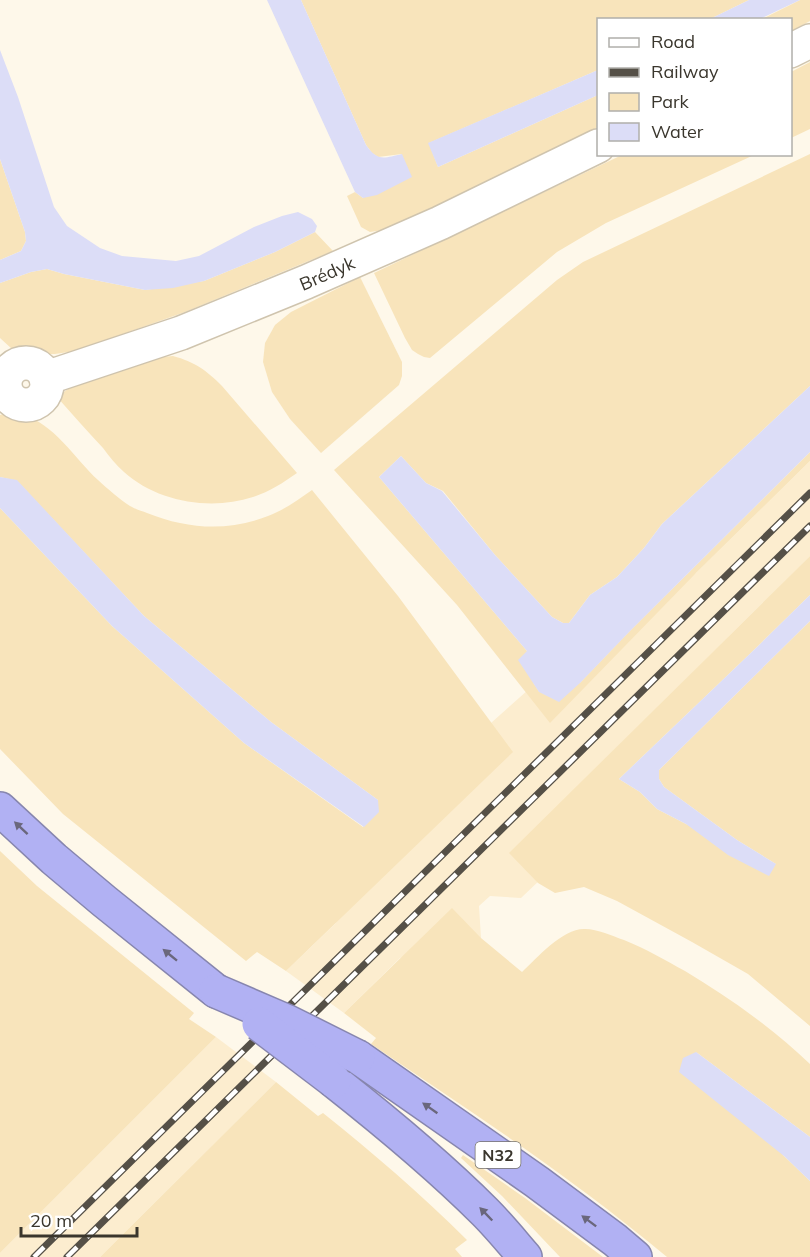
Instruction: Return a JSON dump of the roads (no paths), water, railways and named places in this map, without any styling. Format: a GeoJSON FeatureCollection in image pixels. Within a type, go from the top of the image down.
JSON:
{"type":"FeatureCollection","features":[{"type":"Feature","properties":{"kind":"highway","name":"N32"},"geometry":{"type":"LineString","coordinates":[[0,809],[96,894],[216,991],[387,1123],[486,1213],[525,1257]]}},
{"type":"Feature","properties":{"kind":"highway","name":"N32"},"geometry":{"type":"LineString","coordinates":[[216,991],[288,1022],[358,1057],[537,1182],[635,1257]]}},
{"type":"Feature","properties":{"kind":"street"},"geometry":{"type":"LineString","coordinates":[[792,50],[810,41]]}},
{"type":"Feature","properties":{"kind":"street","name":"Brédyk"},"geometry":{"type":"LineString","coordinates":[[3,392],[13,401],[21,404],[29,405],[37,402],[47,389],[46,378],[181,333],[306,282],[440,223],[597,146]]}},
{"type":"Feature","properties":{"kind":"water"},"geometry":{"type":"Polygon","coordinates":[[[267,0],[301,0],[366,145],[374,154],[382,157],[402,154],[412,177],[377,195],[363,198],[355,192],[267,0]]]}},
{"type":"Feature","properties":{"kind":"water"},"geometry":{"type":"Polygon","coordinates":[[[749,0],[800,0],[762,18],[712,18],[749,0]]]}},
{"type":"Feature","properties":{"kind":"water"},"geometry":{"type":"Polygon","coordinates":[[[0,50],[54,207],[67,226],[100,248],[122,256],[176,261],[199,256],[254,227],[298,212],[312,219],[317,226],[315,232],[275,252],[204,281],[173,288],[145,290],[47,269],[0,283],[0,260],[21,251],[26,241],[0,159],[0,50]]]}},
{"type":"Feature","properties":{"kind":"water"},"geometry":{"type":"Polygon","coordinates":[[[597,70],[597,95],[438,167],[428,143],[597,70]]]}},
{"type":"Feature","properties":{"kind":"water"},"geometry":{"type":"Polygon","coordinates":[[[810,386],[810,452],[559,702],[539,692],[518,660],[527,651],[379,477],[401,456],[426,483],[442,491],[495,555],[552,617],[563,623],[569,623],[590,595],[617,577],[644,548],[662,524],[810,386]]]}},
{"type":"Feature","properties":{"kind":"water"},"geometry":{"type":"Polygon","coordinates":[[[0,477],[17,480],[144,616],[271,722],[378,800],[379,812],[364,827],[244,743],[112,626],[0,508],[0,477]]]}},
{"type":"Feature","properties":{"kind":"water"},"geometry":{"type":"Polygon","coordinates":[[[810,595],[810,621],[659,770],[659,779],[664,787],[737,840],[776,864],[769,876],[728,855],[686,824],[657,809],[640,792],[619,779],[810,595]]]}},
{"type":"Feature","properties":{"kind":"water"},"geometry":{"type":"Polygon","coordinates":[[[696,1052],[810,1137],[810,1181],[784,1156],[679,1072],[683,1058],[696,1052]]]}},
{"type":"Feature","properties":{"kind":"railway"},"geometry":{"type":"LineString","coordinates":[[34,1257],[810,493]]}},
{"type":"Feature","properties":{"kind":"railway"},"geometry":{"type":"LineString","coordinates":[[67,1257],[810,526]]}}]}
